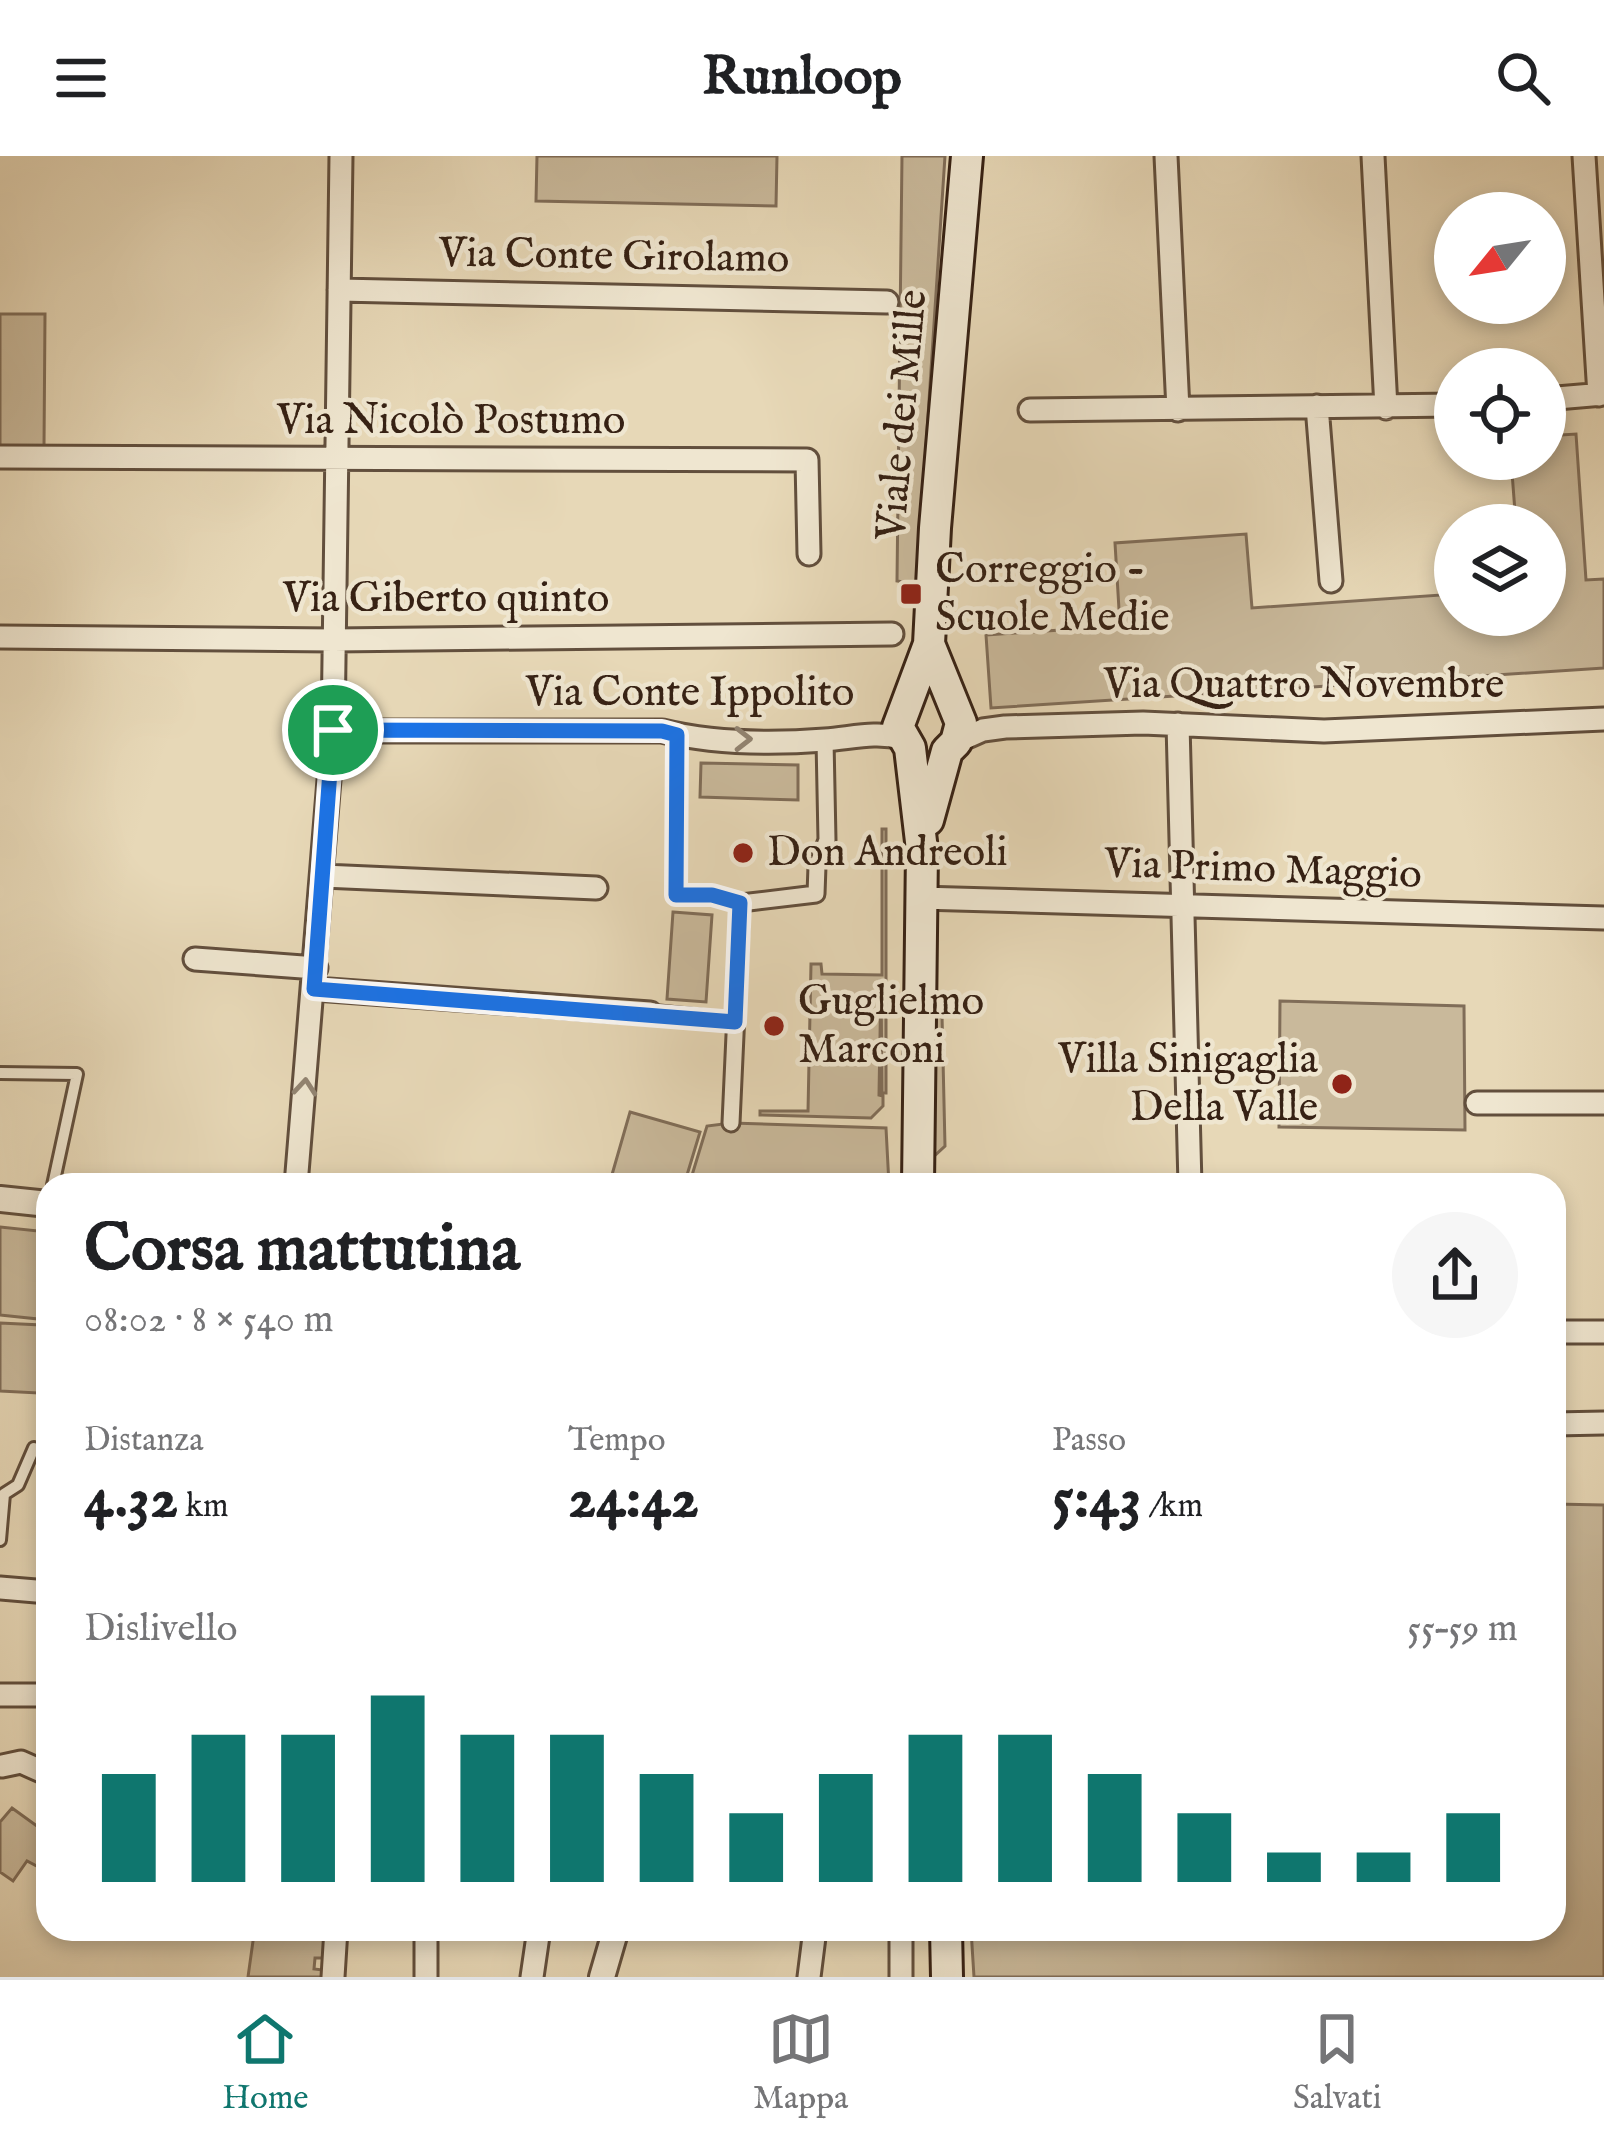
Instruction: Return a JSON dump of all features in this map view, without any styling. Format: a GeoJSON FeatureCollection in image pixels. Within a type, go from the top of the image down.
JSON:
{"type":"FeatureCollection","features":[{"type":"Feature","properties":{"kind":"main road","name":"Viale dei Mille"},"geometry":{"type":"LineString","coordinates":[[918,1173],[922,850],[899,717],[929,644],[964,156]]}},
{"type":"Feature","properties":{"kind":"main road","name":"Viale dei Mille"},"geometry":{"type":"LineString","coordinates":[[922,850],[953,726],[929,644]]}},
{"type":"Feature","properties":{"kind":"main road"},"geometry":{"type":"LineString","coordinates":[[906,743],[928,755],[953,726],[928,692],[908,700]]}},
{"type":"Feature","properties":{"kind":"main road"},"geometry":{"type":"LineString","coordinates":[[946,1941],[947,1977]]}},
{"type":"Feature","properties":{"kind":"street"},"geometry":{"type":"LineString","coordinates":[[297,1173],[333,730],[341,156]]}},
{"type":"Feature","properties":{"kind":"street"},"geometry":{"type":"LineString","coordinates":[[1166,156],[1178,410]]}},
{"type":"Feature","properties":{"kind":"street"},"geometry":{"type":"LineString","coordinates":[[1373,156],[1386,407]]}},
{"type":"Feature","properties":{"kind":"street"},"geometry":{"type":"LineString","coordinates":[[1566,397],[1602,395],[1584,156]]}},
{"type":"Feature","properties":{"kind":"street","name":"Via Conte Girolamo"},"geometry":{"type":"LineString","coordinates":[[339,290],[887,302]]}},
{"type":"Feature","properties":{"kind":"street"},"geometry":{"type":"LineString","coordinates":[[1317,406],[1331,581]]}},
{"type":"Feature","properties":{"kind":"street"},"geometry":{"type":"LineString","coordinates":[[1030,410],[1434,406]]}},
{"type":"Feature","properties":{"kind":"street","name":"Via Nicolò Postumo"},"geometry":{"type":"LineString","coordinates":[[0,457],[807,460],[809,554]]}},
{"type":"Feature","properties":{"kind":"street","name":"Via Giberto quinto"},"geometry":{"type":"LineString","coordinates":[[0,638],[892,634]]}},
{"type":"Feature","properties":{"kind":"street","name":"Via Quattro Novembre"},"geometry":{"type":"LineString","coordinates":[[953,726],[983,730],[1178,724],[1324,731],[1604,719]]}},
{"type":"Feature","properties":{"kind":"street"},"geometry":{"type":"LineString","coordinates":[[1178,724],[1190,1173]]}},
{"type":"Feature","properties":{"kind":"street","name":"Via Conte Ippolito"},"geometry":{"type":"LineString","coordinates":[[333,730],[662,731],[689,739],[825,740],[874,734],[906,743]]}},
{"type":"Feature","properties":{"kind":"street"},"geometry":{"type":"LineString","coordinates":[[677,735],[676,895],[712,895],[740,903],[816,894],[817,866],[826,840],[825,740]]}},
{"type":"Feature","properties":{"kind":"street"},"geometry":{"type":"LineString","coordinates":[[323,876],[596,888]]}},
{"type":"Feature","properties":{"kind":"street","name":"Via Primo Maggio"},"geometry":{"type":"LineString","coordinates":[[920,898],[1604,918]]}},
{"type":"Feature","properties":{"kind":"street"},"geometry":{"type":"LineString","coordinates":[[730,1123],[740,903]]}},
{"type":"Feature","properties":{"kind":"street"},"geometry":{"type":"LineString","coordinates":[[195,958],[315,979],[735,1022]]}},
{"type":"Feature","properties":{"kind":"street"},"geometry":{"type":"LineString","coordinates":[[1477,1103],[1604,1103]]}},
{"type":"Feature","properties":{"kind":"street"},"geometry":{"type":"LineString","coordinates":[[0,1199],[36,1203]]}},
{"type":"Feature","properties":{"kind":"street"},"geometry":{"type":"LineString","coordinates":[[1566,1332],[1604,1332]]}},
{"type":"Feature","properties":{"kind":"street"},"geometry":{"type":"LineString","coordinates":[[1566,1424],[1604,1423]]}},
{"type":"Feature","properties":{"kind":"street"},"geometry":{"type":"LineString","coordinates":[[0,1588],[36,1591]]}},
{"type":"Feature","properties":{"kind":"street"},"geometry":{"type":"LineString","coordinates":[[0,1695],[36,1695]]}},
{"type":"Feature","properties":{"kind":"street"},"geometry":{"type":"LineString","coordinates":[[0,1763],[21,1762],[36,1769]]}},
{"type":"Feature","properties":{"kind":"street"},"geometry":{"type":"LineString","coordinates":[[332,1977],[335,1941]]}},
{"type":"Feature","properties":{"kind":"street"},"geometry":{"type":"LineString","coordinates":[[426,1941],[426,1977]]}},
{"type":"Feature","properties":{"kind":"street"},"geometry":{"type":"LineString","coordinates":[[532,1977],[537,1941]]}},
{"type":"Feature","properties":{"kind":"street"},"geometry":{"type":"LineString","coordinates":[[602,1977],[612,1941]]}},
{"type":"Feature","properties":{"kind":"street"},"geometry":{"type":"LineString","coordinates":[[809,1977],[814,1941]]}},
{"type":"Feature","properties":{"kind":"street"},"geometry":{"type":"LineString","coordinates":[[901,1941],[902,1977]]}},
{"type":"Feature","properties":{"kind":"lane"},"geometry":{"type":"LineString","coordinates":[[0,1073],[76,1074],[55,1173]]}},
{"type":"Feature","properties":{"kind":"lane"},"geometry":{"type":"LineString","coordinates":[[0,1540],[4,1494],[18,1485],[34,1448]]}},
{"type":"Feature","properties":{"kind":"shaded area"},"geometry":{"type":"Polygon","coordinates":[[[537,156],[777,156],[776,206],[536,201],[537,156]]]}},
{"type":"Feature","properties":{"kind":"shaded area"},"geometry":{"type":"Polygon","coordinates":[[[902,156],[945,156],[917,584],[897,581],[902,156]]]}},
{"type":"Feature","properties":{"kind":"shaded area"},"geometry":{"type":"Polygon","coordinates":[[[0,314],[45,314],[44,447],[0,446],[0,314]]]}},
{"type":"Feature","properties":{"kind":"shaded area"},"geometry":{"type":"Polygon","coordinates":[[[1576,434],[1586,580],[1604,579],[1604,668],[991,708],[986,635],[1120,626],[1115,543],[1246,534],[1252,608],[1434,595],[1434,636],[1566,636],[1566,504],[1514,504],[1513,480],[1566,480],[1566,435],[1576,434]]]}},
{"type":"Feature","properties":{"kind":"shaded area"},"geometry":{"type":"Polygon","coordinates":[[[701,763],[798,765],[798,800],[700,797],[701,763]]]}},
{"type":"Feature","properties":{"kind":"shaded area"},"geometry":{"type":"Polygon","coordinates":[[[882,829],[886,829],[886,1093],[882,1093],[881,979],[879,1095],[883,1106],[871,1118],[760,1115],[760,1111],[808,1111],[811,964],[821,964],[822,974],[882,975],[882,829]]]}},
{"type":"Feature","properties":{"kind":"shaded area"},"geometry":{"type":"Polygon","coordinates":[[[673,912],[712,915],[706,1002],[667,999],[673,912]]]}},
{"type":"Feature","properties":{"kind":"shaded area"},"geometry":{"type":"Polygon","coordinates":[[[1280,1001],[1464,1006],[1465,1130],[1279,1127],[1280,1001]]]}},
{"type":"Feature","properties":{"kind":"shaded area"},"geometry":{"type":"Polygon","coordinates":[[[933,1011],[942,1015],[945,1146],[931,1159],[933,1011]]]}},
{"type":"Feature","properties":{"kind":"shaded area"},"geometry":{"type":"Polygon","coordinates":[[[630,1112],[700,1132],[688,1173],[612,1173],[630,1112]]]}},
{"type":"Feature","properties":{"kind":"shaded area"},"geometry":{"type":"Polygon","coordinates":[[[707,1126],[886,1128],[888,1173],[693,1173],[707,1126]]]}},
{"type":"Feature","properties":{"kind":"shaded area"},"geometry":{"type":"Polygon","coordinates":[[[0,1227],[36,1231],[36,1319],[0,1315],[0,1227]]]}},
{"type":"Feature","properties":{"kind":"shaded area"},"geometry":{"type":"Polygon","coordinates":[[[0,1323],[36,1325],[36,1393],[0,1391],[0,1323]]]}},
{"type":"Feature","properties":{"kind":"shaded area"},"geometry":{"type":"Polygon","coordinates":[[[1566,1504],[1604,1505],[1604,1977],[974,1977],[972,1941],[1566,1941],[1566,1504]]]}},
{"type":"Feature","properties":{"kind":"shaded area"},"geometry":{"type":"Polygon","coordinates":[[[12,1808],[36,1825],[36,1866],[27,1861],[13,1881],[0,1872],[0,1822],[12,1808]]]}},
{"type":"Feature","properties":{"kind":"shaded area"},"geometry":{"type":"Polygon","coordinates":[[[253,1941],[327,1941],[324,1958],[315,1958],[314,1969],[323,1970],[323,1977],[248,1977],[253,1941]]]}},
{"type":"Feature","properties":{"kind":"place","name":"Correggio - Scuole Medie"},"geometry":{"type":"Point","coordinates":[911,594]}},
{"type":"Feature","properties":{"kind":"place","name":"Don Andreoli"},"geometry":{"type":"Point","coordinates":[743,853]}},
{"type":"Feature","properties":{"kind":"place","name":"Guglielmo Marconi"},"geometry":{"type":"Point","coordinates":[774,1026]}},
{"type":"Feature","properties":{"kind":"place","name":"Villa Sinigaglia Della Valle"},"geometry":{"type":"Point","coordinates":[1342,1084]}},
{"type":"Feature","properties":{"kind":"route"},"geometry":{"type":"LineString","coordinates":[[333,730],[662,731],[677,735],[676,895],[712,895],[740,903],[735,1022],[314,989],[333,730]]}}]}
